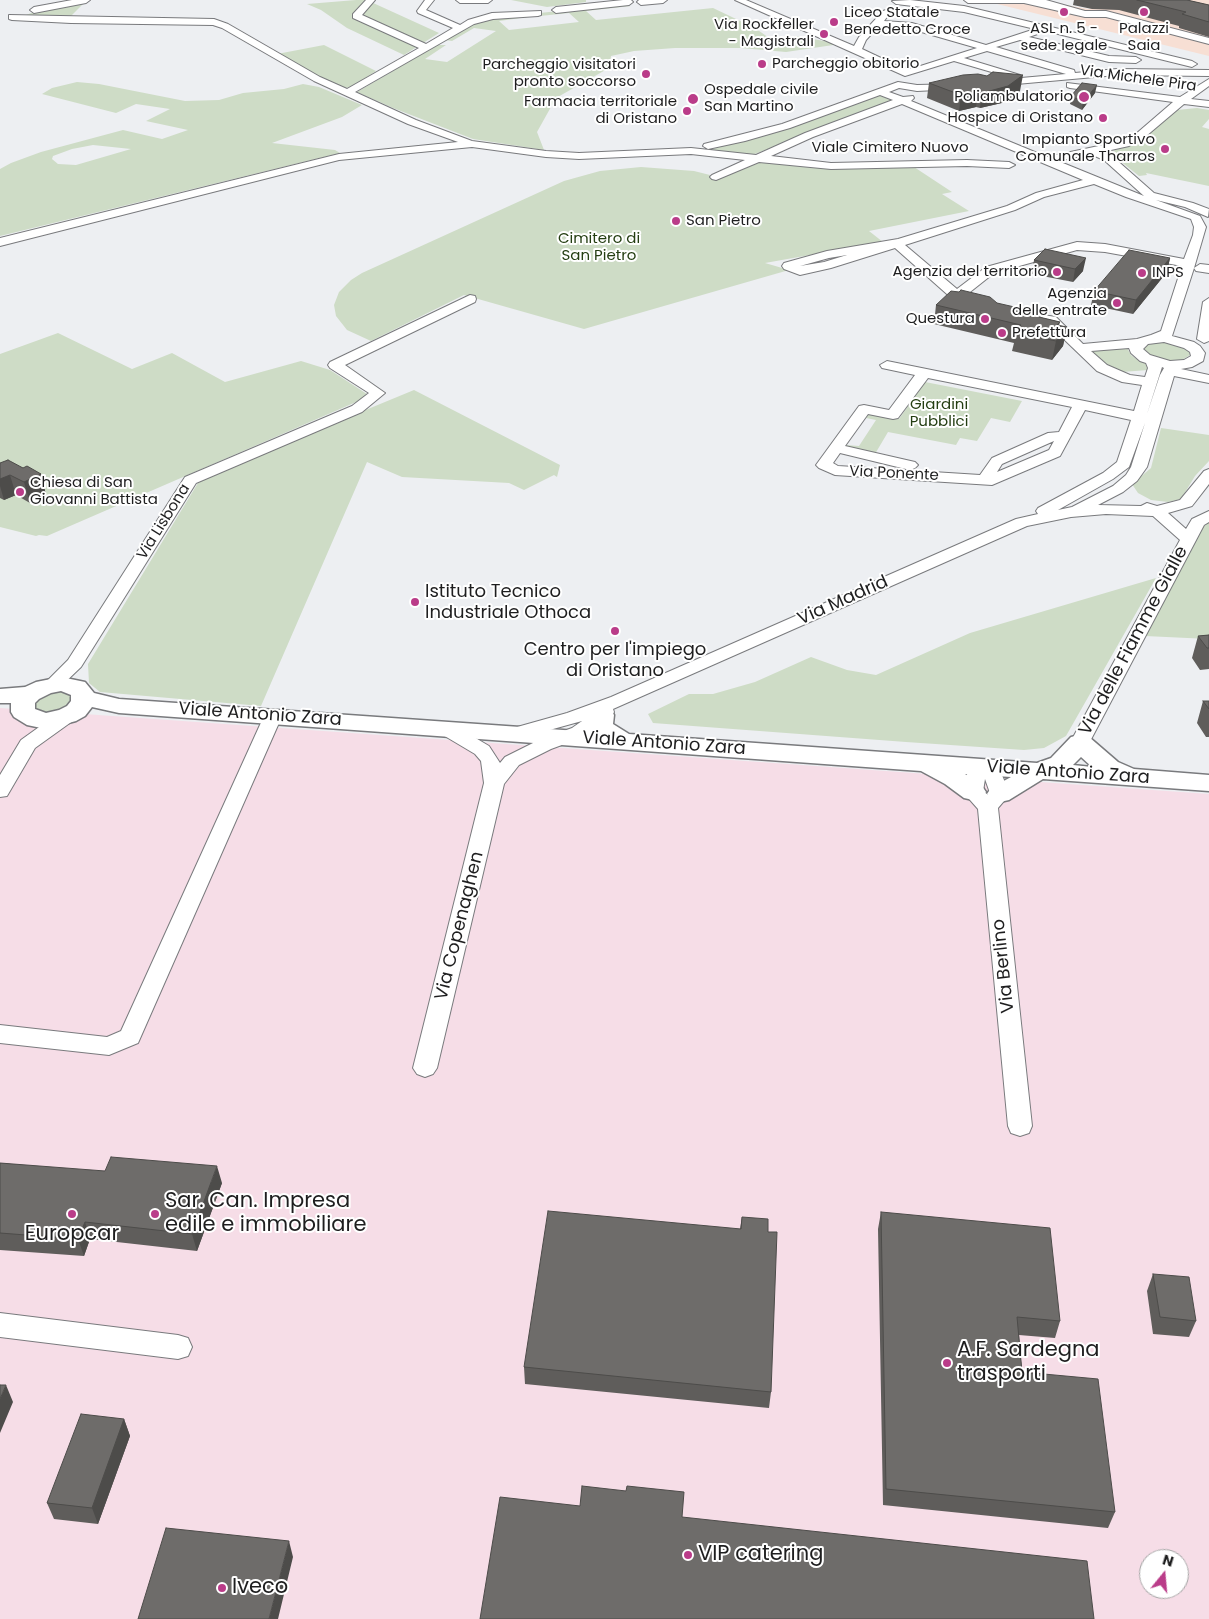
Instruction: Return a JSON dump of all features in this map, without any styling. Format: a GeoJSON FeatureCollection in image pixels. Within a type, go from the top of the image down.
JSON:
{"type":"FeatureCollection","features":[{"type":"Feature","properties":{"kind":"main road"},"geometry":{"type":"LineString","coordinates":[[0,696],[26,701],[70,685],[76,703],[46,721],[26,701]]}},
{"type":"Feature","properties":{"kind":"main road","name":"Viale Antonio Zara"},"geometry":{"type":"LineString","coordinates":[[76,703],[1209,783]]}},
{"type":"Feature","properties":{"kind":"main road"},"geometry":{"type":"LineString","coordinates":[[610,708],[600,722],[602,728],[621,740]]}},
{"type":"Feature","properties":{"kind":"main road"},"geometry":{"type":"LineString","coordinates":[[924,763],[987,797],[1030,777],[1037,771],[1060,764],[1080,743],[1109,768],[1135,778]]}},
{"type":"Feature","properties":{"kind":"street"},"geometry":{"type":"LineString","coordinates":[[0,20],[86,0]]}},
{"type":"Feature","properties":{"kind":"street"},"geometry":{"type":"LineString","coordinates":[[370,0],[356,16],[426,48]]}},
{"type":"Feature","properties":{"kind":"street"},"geometry":{"type":"LineString","coordinates":[[430,0],[421,11],[460,28]]}},
{"type":"Feature","properties":{"kind":"street"},"geometry":{"type":"LineString","coordinates":[[460,0],[488,0]]}},
{"type":"Feature","properties":{"kind":"street"},"geometry":{"type":"LineString","coordinates":[[348,92],[478,19],[544,9],[663,0]]}},
{"type":"Feature","properties":{"kind":"street"},"geometry":{"type":"LineString","coordinates":[[739,0],[905,71],[950,75]]}},
{"type":"Feature","properties":{"kind":"street"},"geometry":{"type":"LineString","coordinates":[[857,50],[862,39],[897,0],[953,7],[1209,68]]}},
{"type":"Feature","properties":{"kind":"street"},"geometry":{"type":"LineString","coordinates":[[968,0],[1042,1],[1085,14],[1106,14],[1209,42]]}},
{"type":"Feature","properties":{"kind":"street"},"geometry":{"type":"LineString","coordinates":[[12,17],[71,20],[213,21],[317,79],[412,122],[472,144],[546,154],[579,156],[691,150],[741,139],[786,126],[898,85],[916,88],[966,85]]}},
{"type":"Feature","properties":{"kind":"street"},"geometry":{"type":"LineString","coordinates":[[877,23],[912,26],[1081,75]]}},
{"type":"Feature","properties":{"kind":"street"},"geometry":{"type":"LineString","coordinates":[[898,85],[905,71],[953,58],[1045,28]]}},
{"type":"Feature","properties":{"kind":"street"},"geometry":{"type":"LineString","coordinates":[[1019,37],[1109,59],[1168,59]]}},
{"type":"Feature","properties":{"kind":"street"},"geometry":{"type":"LineString","coordinates":[[843,44],[862,39]]}},
{"type":"Feature","properties":{"kind":"street"},"geometry":{"type":"LineString","coordinates":[[1124,48],[1142,41]]}},
{"type":"Feature","properties":{"kind":"street"},"geometry":{"type":"LineString","coordinates":[[953,58],[1028,80]]}},
{"type":"Feature","properties":{"kind":"street"},"geometry":{"type":"LineString","coordinates":[[984,81],[1012,82],[1117,72],[1209,73]]}},
{"type":"Feature","properties":{"kind":"street","name":"Via Michele Pira"},"geometry":{"type":"LineString","coordinates":[[1046,79],[1063,84]]}},
{"type":"Feature","properties":{"kind":"street","name":"Via Michele Pira"},"geometry":{"type":"LineString","coordinates":[[1028,80],[1209,104]]}},
{"type":"Feature","properties":{"kind":"street","name":"Viale Cimitero Nuovo"},"geometry":{"type":"LineString","coordinates":[[946,176],[1093,152],[1124,144],[1209,82]]}},
{"type":"Feature","properties":{"kind":"street"},"geometry":{"type":"LineString","coordinates":[[716,177],[754,158],[808,135],[906,100],[952,87]]}},
{"type":"Feature","properties":{"kind":"street"},"geometry":{"type":"LineString","coordinates":[[880,91],[906,100],[1098,181],[1142,193],[1204,216],[1199,234],[1199,267],[1167,333],[1139,342],[1079,348]]}},
{"type":"Feature","properties":{"kind":"street"},"geometry":{"type":"LineString","coordinates":[[0,242],[339,157],[472,144]]}},
{"type":"Feature","properties":{"kind":"street","name":"Viale Cimitero Nuovo"},"geometry":{"type":"LineString","coordinates":[[691,150],[831,166],[968,163],[1009,165]]}},
{"type":"Feature","properties":{"kind":"street"},"geometry":{"type":"LineString","coordinates":[[1093,152],[1108,158],[1142,193]]}},
{"type":"Feature","properties":{"kind":"street"},"geometry":{"type":"LineString","coordinates":[[895,242],[827,255],[788,266],[800,271],[827,265],[895,242],[1010,208],[1040,194],[1098,181]]}},
{"type":"Feature","properties":{"kind":"street"},"geometry":{"type":"LineString","coordinates":[[1082,184],[1129,197],[1142,193]]}},
{"type":"Feature","properties":{"kind":"street"},"geometry":{"type":"LineString","coordinates":[[1181,342],[1181,329],[1209,239]]}},
{"type":"Feature","properties":{"kind":"street"},"geometry":{"type":"LineString","coordinates":[[895,242],[926,271],[962,300],[989,306]]}},
{"type":"Feature","properties":{"kind":"street"},"geometry":{"type":"LineString","coordinates":[[957,296],[990,270],[1077,246],[1105,248],[1199,267]]}},
{"type":"Feature","properties":{"kind":"street","name":"Via Lisbona"},"geometry":{"type":"LineString","coordinates":[[26,701],[75,663],[190,480],[357,409],[378,393],[335,365],[470,299]]}},
{"type":"Feature","properties":{"kind":"street"},"geometry":{"type":"LineString","coordinates":[[1181,342],[1192,339],[1206,339],[1209,302]]}},
{"type":"Feature","properties":{"kind":"street"},"geometry":{"type":"LineString","coordinates":[[1033,316],[1051,320],[1094,362],[1112,373],[1127,379],[1150,382]]}},
{"type":"Feature","properties":{"kind":"street"},"geometry":{"type":"LineString","coordinates":[[1113,491],[1104,488],[1122,473],[1124,464],[1174,368],[1198,358],[1198,353],[1195,349],[1181,342],[1156,338]]}},
{"type":"Feature","properties":{"kind":"street"},"geometry":{"type":"LineString","coordinates":[[1139,342],[1136,350],[1145,358],[1209,379]]}},
{"type":"Feature","properties":{"kind":"street"},"geometry":{"type":"LineString","coordinates":[[1071,512],[1113,491],[1132,478],[1139,467],[1147,418],[1150,382],[1154,368],[1153,362]]}},
{"type":"Feature","properties":{"kind":"street"},"geometry":{"type":"LineString","coordinates":[[885,367],[924,372],[1147,418]]}},
{"type":"Feature","properties":{"kind":"street","name":"Via Ponente"},"geometry":{"type":"LineString","coordinates":[[924,372],[893,415],[864,409],[824,465],[835,470],[992,480],[1055,454],[1080,405]]}},
{"type":"Feature","properties":{"kind":"street"},"geometry":{"type":"LineString","coordinates":[[836,448],[968,478]]}},
{"type":"Feature","properties":{"kind":"street"},"geometry":{"type":"LineString","coordinates":[[1022,522],[1108,476],[1124,464]]}},
{"type":"Feature","properties":{"kind":"street"},"geometry":{"type":"LineString","coordinates":[[1071,512],[1106,510],[1157,511],[1186,503],[1209,474]]}},
{"type":"Feature","properties":{"kind":"street"},"geometry":{"type":"LineString","coordinates":[[1049,508],[1092,492],[1113,491]]}},
{"type":"Feature","properties":{"kind":"street"},"geometry":{"type":"LineString","coordinates":[[1113,491],[1116,504],[1130,508],[1209,516]]}},
{"type":"Feature","properties":{"kind":"street","name":"Via delle Fiamme Gialle"},"geometry":{"type":"LineString","coordinates":[[1157,511],[1188,539]]}},
{"type":"Feature","properties":{"kind":"street","name":"Via Madrid"},"geometry":{"type":"LineString","coordinates":[[513,733],[610,708],[1022,522],[1071,512]]}},
{"type":"Feature","properties":{"kind":"street","name":"Via delle Fiamme Gialle"},"geometry":{"type":"LineString","coordinates":[[1080,743],[1188,539],[1198,522],[1209,516]]}},
{"type":"Feature","properties":{"kind":"street"},"geometry":{"type":"LineString","coordinates":[[0,791],[28,744],[76,703],[75,663]]}},
{"type":"Feature","properties":{"kind":"street"},"geometry":{"type":"LineString","coordinates":[[26,701],[28,744]]}},
{"type":"Feature","properties":{"kind":"street","name":"Via Madrid"},"geometry":{"type":"LineString","coordinates":[[566,738],[579,732],[610,708]]}},
{"type":"Feature","properties":{"kind":"street"},"geometry":{"type":"LineString","coordinates":[[0,1034],[109,1046],[130,1037],[273,716]]}},
{"type":"Feature","properties":{"kind":"street","name":"Via Copenaghen"},"geometry":{"type":"LineString","coordinates":[[425,1068],[494,783],[490,760],[482,750],[445,728]]}},
{"type":"Feature","properties":{"kind":"street"},"geometry":{"type":"LineString","coordinates":[[512,760],[515,748],[513,733]]}},
{"type":"Feature","properties":{"kind":"street","name":"Via Copenaghen"},"geometry":{"type":"LineString","coordinates":[[494,783],[512,760],[544,745],[566,738]]}},
{"type":"Feature","properties":{"kind":"street","name":"Via Berlino"},"geometry":{"type":"LineString","coordinates":[[987,797],[974,778],[984,767],[994,777],[987,797],[1020,1126]]}},
{"type":"Feature","properties":{"kind":"street"},"geometry":{"type":"LineString","coordinates":[[0,1325],[178,1347]]}},
{"type":"Feature","properties":{"kind":"shaded area"},"geometry":{"type":"Polygon","coordinates":[[[1111,0],[1209,0],[1209,56],[989,2],[1041,1],[1089,9],[1111,0]]]}},
{"type":"Feature","properties":{"kind":"shaded area"},"geometry":{"type":"Polygon","coordinates":[[[0,708],[1209,794],[1209,1619],[0,1619],[0,708]]]}},
{"type":"Feature","properties":{"kind":"green space"},"geometry":{"type":"Polygon","coordinates":[[[372,0],[371,2],[439,33],[404,55],[347,28],[321,10],[307,4],[372,0]]]}},
{"type":"Feature","properties":{"kind":"green space"},"geometry":{"type":"Polygon","coordinates":[[[511,0],[586,0],[586,2],[547,7],[511,0]]]}},
{"type":"Feature","properties":{"kind":"green space"},"geometry":{"type":"Polygon","coordinates":[[[85,2],[69,18],[26,15],[34,12],[85,2]]]}},
{"type":"Feature","properties":{"kind":"green space"},"geometry":{"type":"Polygon","coordinates":[[[621,4],[631,6],[586,11],[596,20],[713,8],[755,28],[772,40],[797,36],[840,44],[786,52],[741,48],[675,48],[634,51],[611,56],[609,68],[556,98],[537,132],[544,150],[473,139],[357,92],[437,45],[446,45],[425,59],[447,62],[496,31],[474,28],[452,41],[445,40],[473,23],[487,19],[526,15],[528,17],[499,21],[509,30],[579,22],[569,13],[538,15],[540,13],[621,4]]]}},
{"type":"Feature","properties":{"kind":"green space"},"geometry":{"type":"Polygon","coordinates":[[[324,45],[376,71],[352,87],[343,88],[322,79],[277,54],[324,45]]]}},
{"type":"Feature","properties":{"kind":"green space"},"geometry":{"type":"Polygon","coordinates":[[[77,82],[99,84],[185,101],[219,100],[243,93],[284,89],[303,84],[319,87],[362,105],[342,117],[272,143],[335,150],[340,153],[0,236],[0,169],[41,152],[123,130],[162,139],[188,130],[146,121],[170,109],[136,104],[116,113],[42,94],[52,88],[77,82]],[[93,145],[72,149],[53,156],[52,159],[58,164],[76,165],[131,149],[93,145]]]}},
{"type":"Feature","properties":{"kind":"green space"},"geometry":{"type":"Polygon","coordinates":[[[879,94],[897,100],[752,155],[709,150],[745,140],[879,94]]]}},
{"type":"Feature","properties":{"kind":"green space","name":"Impianto Sportivo Comunale Tharros"},"geometry":{"type":"Polygon","coordinates":[[[1197,108],[1209,110],[1209,119],[1202,127],[1209,129],[1209,186],[1146,173],[1147,175],[1139,176],[1109,152],[1132,145],[1177,110],[1197,108]]]}},
{"type":"Feature","properties":{"kind":"green space","name":"Cimitero di San Pietro"},"geometry":{"type":"Polygon","coordinates":[[[758,162],[911,165],[952,192],[942,194],[969,211],[869,231],[883,242],[765,263],[789,270],[584,329],[464,295],[371,341],[347,330],[336,316],[334,305],[339,292],[351,280],[362,273],[564,181],[600,171],[641,167],[694,171],[722,178],[758,162]]]}},
{"type":"Feature","properties":{"kind":"green space"},"geometry":{"type":"Polygon","coordinates":[[[58,333],[132,369],[172,353],[225,382],[301,361],[330,370],[370,396],[47,536],[36,536],[0,527],[0,354],[58,333]]]}},
{"type":"Feature","properties":{"kind":"green space"},"geometry":{"type":"Polygon","coordinates":[[[1160,342],[1178,344],[1189,351],[1190,355],[1182,360],[1166,361],[1150,356],[1146,352],[1144,348],[1147,345],[1160,342]]]}},
{"type":"Feature","properties":{"kind":"green space"},"geometry":{"type":"Polygon","coordinates":[[[1127,348],[1135,358],[1149,365],[1148,370],[1122,372],[1099,360],[1089,350],[1127,348]]]}},
{"type":"Feature","properties":{"kind":"green space","name":"Giardini Pubblici"},"geometry":{"type":"Polygon","coordinates":[[[925,382],[1022,401],[1010,422],[991,418],[977,441],[960,438],[956,445],[888,432],[875,454],[844,449],[846,445],[859,446],[876,420],[866,418],[869,413],[899,419],[925,382]]]}},
{"type":"Feature","properties":{"kind":"green space"},"geometry":{"type":"Polygon","coordinates":[[[414,390],[560,465],[557,477],[554,475],[524,490],[509,483],[402,477],[367,462],[261,706],[100,692],[89,683],[88,664],[201,478],[414,390]]]}},
{"type":"Feature","properties":{"kind":"green space"},"geometry":{"type":"Polygon","coordinates":[[[1161,428],[1209,435],[1209,461],[1195,476],[1181,499],[1168,502],[1151,500],[1138,493],[1132,484],[1151,468],[1161,428]]]}},
{"type":"Feature","properties":{"kind":"green space"},"geometry":{"type":"Polygon","coordinates":[[[1202,523],[1209,523],[1209,639],[1145,636],[1202,523]]]}},
{"type":"Feature","properties":{"kind":"green space"},"geometry":{"type":"Polygon","coordinates":[[[1156,578],[1066,736],[1044,748],[1024,750],[653,723],[648,714],[689,694],[713,694],[755,682],[811,657],[847,670],[876,675],[970,633],[1156,578]]]}},
{"type":"Feature","properties":{"kind":"green space"},"geometry":{"type":"Polygon","coordinates":[[[61,690],[75,696],[65,711],[39,714],[32,705],[35,698],[61,690]]]}},
{"type":"Feature","properties":{"kind":"building"},"geometry":{"type":"Polygon","coordinates":[[[1137,0],[1187,0],[1209,5],[1209,22],[1182,14],[1186,12],[1137,0]]]}},
{"type":"Feature","properties":{"kind":"building"},"geometry":{"type":"Polygon","coordinates":[[[993,72],[1023,75],[1008,86],[982,93],[978,91],[961,95],[929,83],[963,75],[978,74],[987,76],[993,72]]]}},
{"type":"Feature","properties":{"kind":"building"},"geometry":{"type":"Polygon","coordinates":[[[1082,83],[1097,85],[1083,102],[1071,96],[1082,83]]]}},
{"type":"Feature","properties":{"kind":"building"},"geometry":{"type":"Polygon","coordinates":[[[1045,249],[1086,258],[1075,269],[1034,260],[1045,249]]]}},
{"type":"Feature","properties":{"kind":"building"},"geometry":{"type":"Polygon","coordinates":[[[1129,250],[1170,258],[1136,300],[1094,291],[1129,250]]]}},
{"type":"Feature","properties":{"kind":"building"},"geometry":{"type":"Polygon","coordinates":[[[961,290],[990,297],[997,303],[1032,311],[1039,317],[1060,322],[1057,325],[1067,327],[1056,341],[1015,332],[1021,325],[936,305],[951,291],[959,292],[961,290]]]}},
{"type":"Feature","properties":{"kind":"building"},"geometry":{"type":"Polygon","coordinates":[[[8,460],[23,468],[27,466],[41,474],[24,482],[10,475],[0,479],[0,463],[8,460]]]}},
{"type":"Feature","properties":{"kind":"building"},"geometry":{"type":"Polygon","coordinates":[[[1209,635],[1209,648],[1207,648],[1198,636],[1209,635]]]}},
{"type":"Feature","properties":{"kind":"building"},"geometry":{"type":"Polygon","coordinates":[[[1203,701],[1209,701],[1209,709],[1203,701]]]}},
{"type":"Feature","properties":{"kind":"building"},"geometry":{"type":"Polygon","coordinates":[[[111,1157],[217,1166],[192,1234],[85,1222],[78,1239],[0,1233],[0,1163],[105,1171],[111,1157]]]}},
{"type":"Feature","properties":{"kind":"building"},"geometry":{"type":"Polygon","coordinates":[[[548,1211],[741,1229],[742,1217],[768,1219],[768,1232],[777,1232],[771,1392],[524,1367],[548,1211]]]}},
{"type":"Feature","properties":{"kind":"building","name":"A.F. Sardegna trasporti"},"geometry":{"type":"Polygon","coordinates":[[[881,1212],[1050,1228],[1060,1321],[1017,1317],[1022,1372],[1098,1379],[1115,1512],[886,1489],[881,1212]]]}},
{"type":"Feature","properties":{"kind":"building"},"geometry":{"type":"Polygon","coordinates":[[[1153,1274],[1189,1277],[1196,1321],[1160,1317],[1153,1274]]]}},
{"type":"Feature","properties":{"kind":"building"},"geometry":{"type":"Polygon","coordinates":[[[0,1385],[6,1385],[0,1399],[0,1385]]]}},
{"type":"Feature","properties":{"kind":"building"},"geometry":{"type":"Polygon","coordinates":[[[81,1414],[124,1419],[92,1508],[47,1503],[81,1414]]]}},
{"type":"Feature","properties":{"kind":"building","name":"VIP catering"},"geometry":{"type":"Polygon","coordinates":[[[582,1486],[626,1491],[627,1486],[684,1492],[682,1517],[1087,1561],[1094,1619],[480,1619],[500,1497],[580,1506],[582,1486]]]}},
{"type":"Feature","properties":{"kind":"building","name":"Iveco"},"geometry":{"type":"Polygon","coordinates":[[[166,1528],[289,1541],[269,1619],[138,1619],[166,1528]]]}},
{"type":"Feature","properties":{"kind":"place","name":"ASL n. 5 - sede legale"},"geometry":{"type":"Point","coordinates":[1064,12]}},
{"type":"Feature","properties":{"kind":"place","name":"Palazzi Saia"},"geometry":{"type":"Point","coordinates":[1144,12]}},
{"type":"Feature","properties":{"kind":"place","name":"Liceo Statale Benedetto Croce"},"geometry":{"type":"Point","coordinates":[834,22]}},
{"type":"Feature","properties":{"kind":"place","name":"Via Rockfeller - Magistrali"},"geometry":{"type":"Point","coordinates":[824,34]}},
{"type":"Feature","properties":{"kind":"place","name":"Parcheggio obitorio"},"geometry":{"type":"Point","coordinates":[762,64]}},
{"type":"Feature","properties":{"kind":"place","name":"Parcheggio visitatori pronto soccorso"},"geometry":{"type":"Point","coordinates":[646,74]}},
{"type":"Feature","properties":{"kind":"place","name":"Poliambulatorio"},"geometry":{"type":"Point","coordinates":[1084,97]}},
{"type":"Feature","properties":{"kind":"place","name":"Ospedale civile San Martino"},"geometry":{"type":"Point","coordinates":[693,99]}},
{"type":"Feature","properties":{"kind":"place","name":"Farmacia territoriale di Oristano"},"geometry":{"type":"Point","coordinates":[687,111]}},
{"type":"Feature","properties":{"kind":"place","name":"Hospice di Oristano"},"geometry":{"type":"Point","coordinates":[1103,118]}},
{"type":"Feature","properties":{"kind":"place","name":"Impianto Sportivo Comunale Tharros"},"geometry":{"type":"Point","coordinates":[1165,149]}},
{"type":"Feature","properties":{"kind":"place","name":"San Pietro"},"geometry":{"type":"Point","coordinates":[676,221]}},
{"type":"Feature","properties":{"kind":"place","name":"Agenzia del territorio"},"geometry":{"type":"Point","coordinates":[1057,272]}},
{"type":"Feature","properties":{"kind":"place","name":"INPS"},"geometry":{"type":"Point","coordinates":[1142,273]}},
{"type":"Feature","properties":{"kind":"place","name":"Agenzia delle entrate"},"geometry":{"type":"Point","coordinates":[1117,303]}},
{"type":"Feature","properties":{"kind":"place","name":"Questura"},"geometry":{"type":"Point","coordinates":[985,319]}},
{"type":"Feature","properties":{"kind":"place","name":"Prefettura"},"geometry":{"type":"Point","coordinates":[1002,333]}},
{"type":"Feature","properties":{"kind":"place","name":"Chiesa di San Giovanni Battista"},"geometry":{"type":"Point","coordinates":[20,492]}},
{"type":"Feature","properties":{"kind":"place","name":"Istituto Tecnico Industriale Othoca"},"geometry":{"type":"Point","coordinates":[415,602]}},
{"type":"Feature","properties":{"kind":"place","name":"Centro per l'impiego di Oristano"},"geometry":{"type":"Point","coordinates":[615,631]}},
{"type":"Feature","properties":{"kind":"place","name":"Europcar"},"geometry":{"type":"Point","coordinates":[72,1214]}},
{"type":"Feature","properties":{"kind":"place","name":"Sar. Can. Impresa edile e immobiliare"},"geometry":{"type":"Point","coordinates":[155,1214]}},
{"type":"Feature","properties":{"kind":"place","name":"A.F. Sardegna trasporti"},"geometry":{"type":"Point","coordinates":[947,1363]}},
{"type":"Feature","properties":{"kind":"place","name":"VIP catering"},"geometry":{"type":"Point","coordinates":[688,1555]}},
{"type":"Feature","properties":{"kind":"place","name":"Iveco"},"geometry":{"type":"Point","coordinates":[222,1588]}}]}
